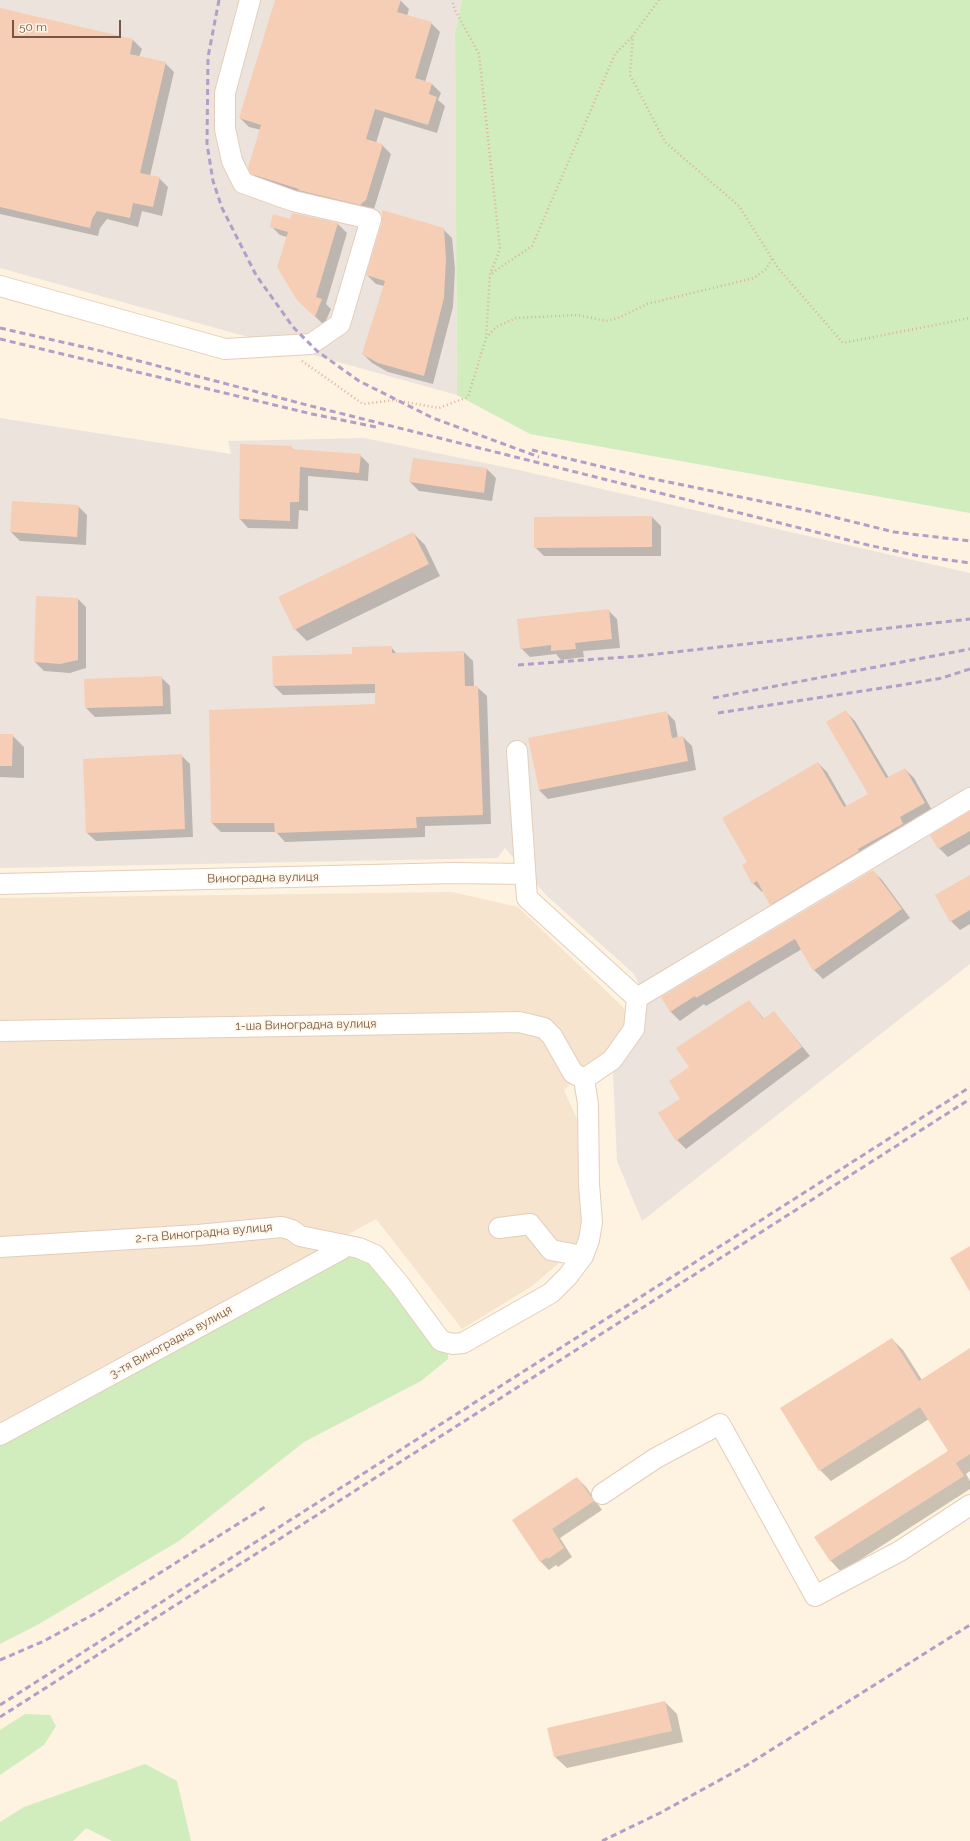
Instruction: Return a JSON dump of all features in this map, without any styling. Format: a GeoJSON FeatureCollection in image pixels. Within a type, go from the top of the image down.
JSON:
{"type":"FeatureCollection","features":[{"type":"Feature","properties":{"kind":"street"},"geometry":{"type":"LineString","coordinates":[[0,286],[225,349],[310,344],[340,324],[371,219],[293,201],[243,184],[232,161],[225,129],[225,93],[250,0]]}},
{"type":"Feature","properties":{"kind":"street"},"geometry":{"type":"LineString","coordinates":[[517,752],[527,898],[637,998]]}},
{"type":"Feature","properties":{"kind":"street"},"geometry":{"type":"LineString","coordinates":[[637,998],[970,798]]}},
{"type":"Feature","properties":{"kind":"street","name":"Виноградна вулиця"},"geometry":{"type":"LineString","coordinates":[[0,884],[447,873],[525,874]]}},
{"type":"Feature","properties":{"kind":"street"},"geometry":{"type":"LineString","coordinates":[[584,1079],[612,1060],[634,1029],[637,998]]}},
{"type":"Feature","properties":{"kind":"street","name":"1-ша Виноградна вулиця"},"geometry":{"type":"LineString","coordinates":[[0,1031],[519,1022],[544,1028],[552,1036],[573,1073],[584,1079]]}},
{"type":"Feature","properties":{"kind":"street","name":"2-га Виноградна вулиця"},"geometry":{"type":"LineString","coordinates":[[0,1247],[198,1235],[282,1227],[292,1230],[300,1236],[359,1248],[375,1255],[400,1285],[441,1341],[453,1344],[463,1343],[551,1293],[568,1276],[583,1256],[589,1240],[592,1222],[589,1184],[588,1104],[584,1079]]}},
{"type":"Feature","properties":{"kind":"street"},"geometry":{"type":"LineString","coordinates":[[499,1228],[530,1224],[551,1250],[583,1256]]}},
{"type":"Feature","properties":{"kind":"street","name":"3-тя Виноградна вулиця"},"geometry":{"type":"LineString","coordinates":[[0,1435],[342,1249]]}},
{"type":"Feature","properties":{"kind":"street"},"geometry":{"type":"LineString","coordinates":[[602,1494],[656,1458],[720,1424],[815,1596],[900,1551],[970,1505]]}},
{"type":"Feature","properties":{"kind":"path"},"geometry":{"type":"LineString","coordinates":[[301,360],[363,404],[394,400],[439,408],[468,397],[486,338],[490,274],[500,249],[479,54],[455,10],[452,0]]}},
{"type":"Feature","properties":{"kind":"path"},"geometry":{"type":"LineString","coordinates":[[490,274],[532,246],[615,54],[633,35],[659,0]]}},
{"type":"Feature","properties":{"kind":"path"},"geometry":{"type":"LineString","coordinates":[[633,35],[630,75],[665,142],[739,206],[778,268],[843,343],[970,318]]}},
{"type":"Feature","properties":{"kind":"path"},"geometry":{"type":"LineString","coordinates":[[486,338],[496,327],[516,318],[578,315],[606,321],[618,318],[647,304],[754,278],[766,269],[772,258]]}},
{"type":"Feature","properties":{"kind":"shaded area"},"geometry":{"type":"Polygon","coordinates":[[[0,0],[462,0],[455,34],[457,395],[0,268],[0,0]]]}},
{"type":"Feature","properties":{"kind":"shaded area"},"geometry":{"type":"Polygon","coordinates":[[[0,418],[231,454],[228,441],[364,438],[514,469],[970,573],[970,964],[642,1221],[617,1161],[613,1071],[647,1001],[634,974],[546,895],[505,848],[497,858],[0,868],[0,418]]]}},
{"type":"Feature","properties":{"kind":"shaded area"},"geometry":{"type":"Polygon","coordinates":[[[452,892],[518,907],[624,1008],[630,1026],[619,1040],[564,1090],[592,1153],[588,1225],[572,1252],[532,1286],[462,1329],[376,1219],[0,1424],[0,898],[452,892]]]}},
{"type":"Feature","properties":{"kind":"green space"},"geometry":{"type":"Polygon","coordinates":[[[462,0],[970,0],[970,513],[530,434],[457,395],[455,34],[462,0]]]}},
{"type":"Feature","properties":{"kind":"green space"},"geometry":{"type":"Polygon","coordinates":[[[342,1249],[377,1254],[448,1349],[448,1359],[421,1381],[304,1442],[179,1541],[39,1624],[0,1644],[0,1435],[342,1249]]]}},
{"type":"Feature","properties":{"kind":"green space"},"geometry":{"type":"Polygon","coordinates":[[[25,1714],[50,1715],[56,1726],[44,1745],[0,1775],[0,1730],[25,1714]]]}},
{"type":"Feature","properties":{"kind":"green space"},"geometry":{"type":"Polygon","coordinates":[[[145,1764],[177,1781],[191,1841],[112,1841],[86,1828],[73,1841],[0,1841],[0,1822],[24,1807],[145,1764]]]}},
{"type":"Feature","properties":{"kind":"building"},"geometry":{"type":"Polygon","coordinates":[[[275,0],[401,0],[397,12],[432,22],[415,78],[432,83],[429,94],[437,97],[428,125],[375,109],[366,139],[383,144],[366,200],[360,205],[298,190],[299,189],[251,174],[248,168],[261,125],[239,118],[275,0]]]}},
{"type":"Feature","properties":{"kind":"building"},"geometry":{"type":"Polygon","coordinates":[[[0,8],[133,39],[130,54],[166,62],[140,173],[160,177],[153,207],[133,203],[130,218],[97,211],[92,219],[90,228],[0,207],[0,8]]]}},
{"type":"Feature","properties":{"kind":"building"},"geometry":{"type":"Polygon","coordinates":[[[382,210],[444,228],[446,259],[444,298],[424,376],[378,363],[362,354],[385,281],[366,275],[382,222],[382,210]]]}},
{"type":"Feature","properties":{"kind":"building"},"geometry":{"type":"Polygon","coordinates":[[[292,213],[338,223],[316,297],[322,299],[315,317],[297,300],[277,267],[288,232],[270,227],[273,214],[290,219],[292,213]]]}},
{"type":"Feature","properties":{"kind":"building"},"geometry":{"type":"Polygon","coordinates":[[[240,444],[292,446],[292,449],[361,454],[359,473],[300,467],[299,502],[290,502],[290,521],[239,519],[240,444]]]}},
{"type":"Feature","properties":{"kind":"building"},"geometry":{"type":"Polygon","coordinates":[[[413,458],[487,468],[484,493],[409,482],[413,458]]]}},
{"type":"Feature","properties":{"kind":"building"},"geometry":{"type":"Polygon","coordinates":[[[12,501],[79,505],[77,537],[10,532],[12,501]]]}},
{"type":"Feature","properties":{"kind":"building"},"geometry":{"type":"Polygon","coordinates":[[[652,516],[652,547],[534,548],[534,517],[652,516]]]}},
{"type":"Feature","properties":{"kind":"building"},"geometry":{"type":"Polygon","coordinates":[[[413,532],[429,564],[294,630],[278,597],[413,532]]]}},
{"type":"Feature","properties":{"kind":"building"},"geometry":{"type":"Polygon","coordinates":[[[36,596],[78,598],[78,660],[60,664],[34,662],[36,596]]]}},
{"type":"Feature","properties":{"kind":"building"},"geometry":{"type":"Polygon","coordinates":[[[609,609],[612,639],[575,643],[576,649],[551,651],[551,645],[520,649],[517,619],[609,609]]]}},
{"type":"Feature","properties":{"kind":"building"},"geometry":{"type":"Polygon","coordinates":[[[392,646],[392,653],[464,651],[465,686],[478,686],[483,815],[416,817],[417,828],[275,833],[274,823],[211,823],[209,710],[375,704],[375,684],[273,686],[272,656],[352,654],[352,647],[392,646]]]}},
{"type":"Feature","properties":{"kind":"building"},"geometry":{"type":"Polygon","coordinates":[[[162,676],[163,706],[85,708],[84,679],[162,676]]]}},
{"type":"Feature","properties":{"kind":"building"},"geometry":{"type":"Polygon","coordinates":[[[846,710],[886,778],[905,768],[925,803],[900,817],[903,824],[858,849],[859,851],[770,905],[757,881],[752,884],[742,865],[747,862],[722,818],[818,762],[844,807],[868,794],[826,722],[846,710]]]}},
{"type":"Feature","properties":{"kind":"building"},"geometry":{"type":"Polygon","coordinates":[[[667,711],[672,738],[683,736],[688,761],[539,790],[528,738],[667,711]]]}},
{"type":"Feature","properties":{"kind":"building"},"geometry":{"type":"Polygon","coordinates":[[[0,734],[13,734],[12,766],[0,766],[0,734]]]}},
{"type":"Feature","properties":{"kind":"building"},"geometry":{"type":"Polygon","coordinates":[[[182,754],[185,829],[86,833],[83,759],[182,754]]]}},
{"type":"Feature","properties":{"kind":"building"},"geometry":{"type":"Polygon","coordinates":[[[970,811],[970,831],[938,849],[930,835],[970,811]]]}},
{"type":"Feature","properties":{"kind":"building"},"geometry":{"type":"Polygon","coordinates":[[[873,870],[902,909],[813,971],[795,939],[696,998],[695,996],[670,1012],[661,997],[873,870]]]}},
{"type":"Feature","properties":{"kind":"building"},"geometry":{"type":"Polygon","coordinates":[[[970,875],[970,910],[950,922],[935,895],[970,875]]]}},
{"type":"Feature","properties":{"kind":"building"},"geometry":{"type":"Polygon","coordinates":[[[749,1000],[763,1019],[774,1011],[802,1047],[676,1141],[658,1113],[680,1099],[669,1081],[689,1067],[676,1048],[749,1000]]]}},
{"type":"Feature","properties":{"kind":"building"},"geometry":{"type":"Polygon","coordinates":[[[970,1246],[970,1292],[950,1258],[970,1246]]]}},
{"type":"Feature","properties":{"kind":"building"},"geometry":{"type":"Polygon","coordinates":[[[892,1338],[919,1381],[970,1348],[970,1454],[956,1463],[964,1476],[830,1561],[814,1537],[948,1451],[920,1407],[819,1471],[780,1408],[892,1338]]]}},
{"type":"Feature","properties":{"kind":"building"},"geometry":{"type":"Polygon","coordinates":[[[577,1477],[594,1501],[552,1529],[564,1548],[548,1559],[547,1557],[540,1562],[512,1520],[577,1477]]]}},
{"type":"Feature","properties":{"kind":"building"},"geometry":{"type":"Polygon","coordinates":[[[665,1701],[672,1731],[554,1757],[547,1728],[665,1701]]]}},
{"type":"Feature","properties":{"kind":"railway"},"geometry":{"type":"LineString","coordinates":[[219,0],[208,57],[207,144],[213,181],[222,208],[256,275],[293,327],[317,351],[359,381],[433,418],[539,457]]}},
{"type":"Feature","properties":{"kind":"railway"},"geometry":{"type":"LineString","coordinates":[[0,328],[97,350],[307,405],[868,545],[919,556],[970,563]]}},
{"type":"Feature","properties":{"kind":"railway"},"geometry":{"type":"LineString","coordinates":[[0,339],[312,414],[376,427]]}},
{"type":"Feature","properties":{"kind":"railway"},"geometry":{"type":"LineString","coordinates":[[532,450],[649,478],[813,512],[894,532],[970,541]]}},
{"type":"Feature","properties":{"kind":"railway"},"geometry":{"type":"LineString","coordinates":[[518,665],[639,656],[970,619]]}},
{"type":"Feature","properties":{"kind":"railway"},"geometry":{"type":"LineString","coordinates":[[713,698],[970,649]]}},
{"type":"Feature","properties":{"kind":"railway"},"geometry":{"type":"LineString","coordinates":[[718,713],[902,685],[942,678],[970,669]]}},
{"type":"Feature","properties":{"kind":"railway"},"geometry":{"type":"LineString","coordinates":[[0,1705],[970,1087]]}},
{"type":"Feature","properties":{"kind":"railway"},"geometry":{"type":"LineString","coordinates":[[0,1717],[970,1099]]}},
{"type":"Feature","properties":{"kind":"railway"},"geometry":{"type":"LineString","coordinates":[[0,1660],[44,1641],[96,1613],[268,1505]]}},
{"type":"Feature","properties":{"kind":"railway"},"geometry":{"type":"LineString","coordinates":[[602,1841],[660,1813],[747,1765],[970,1625]]}}]}
